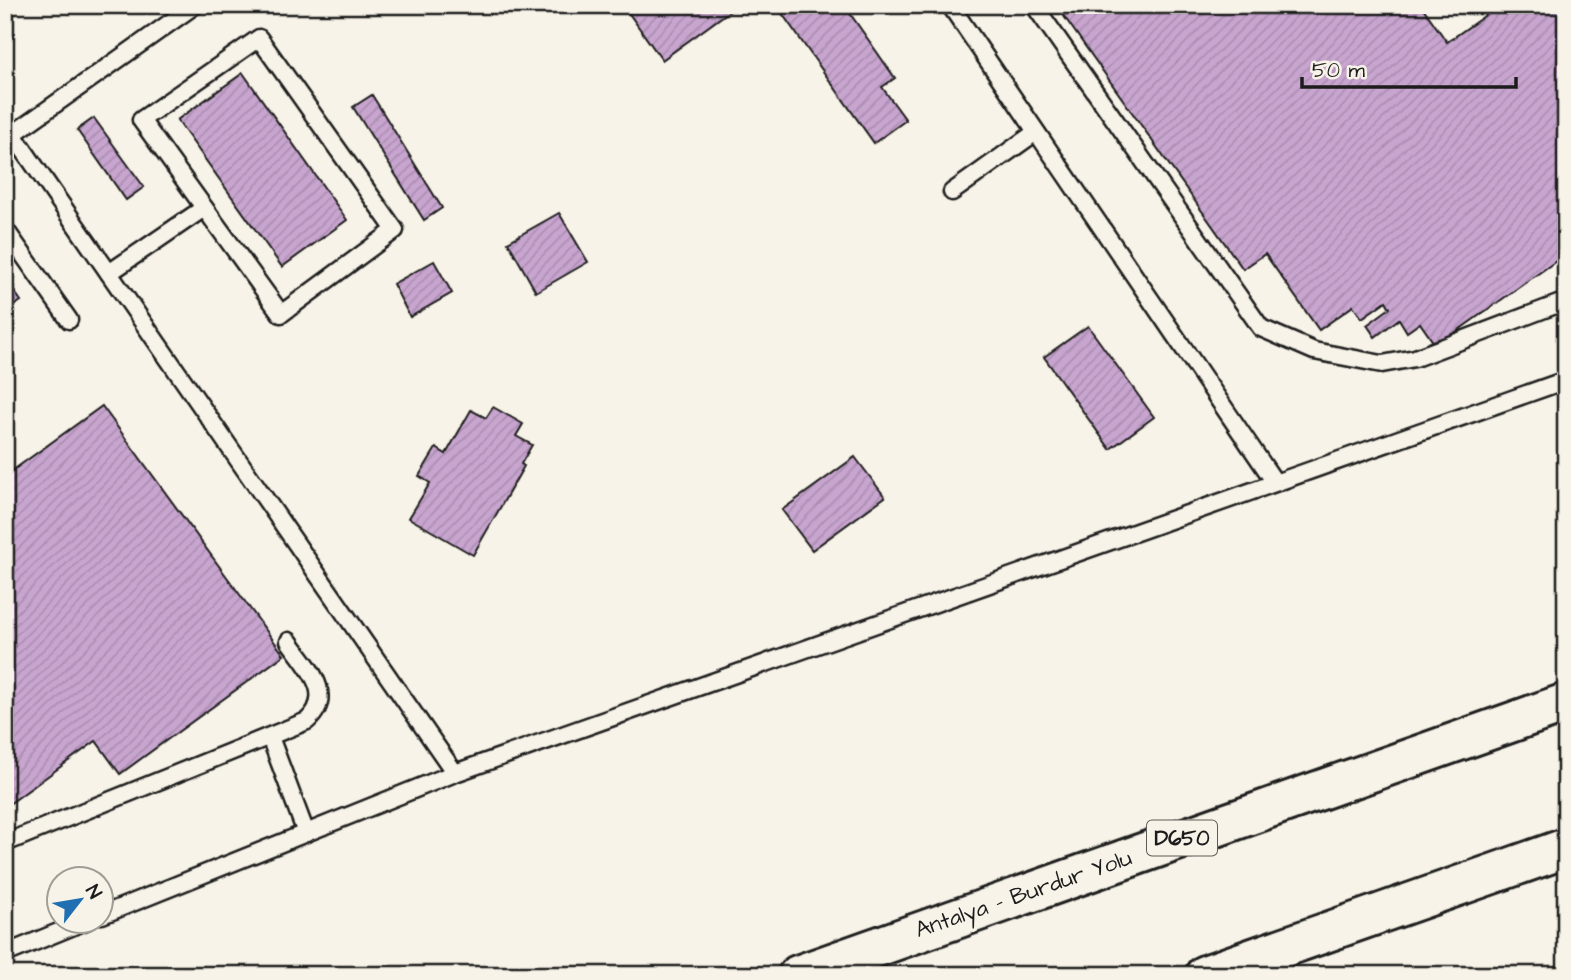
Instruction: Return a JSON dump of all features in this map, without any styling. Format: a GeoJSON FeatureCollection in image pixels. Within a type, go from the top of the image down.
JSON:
{"type":"FeatureCollection","features":[{"type":"Feature","properties":{"kind":"highway","name":"Antalya - Burdur Yolu"},"geometry":{"type":"LineString","coordinates":[[798,975],[901,936],[1566,703]]}},
{"type":"Feature","properties":{"kind":"highway"},"geometry":{"type":"LineString","coordinates":[[1205,975],[1566,848]]}},
{"type":"Feature","properties":{"kind":"highway"},"geometry":{"type":"LineString","coordinates":[[777,975],[901,936]]}},
{"type":"Feature","properties":{"kind":"lane"},"geometry":{"type":"LineString","coordinates":[[195,5],[9,129],[455,773]]}},
{"type":"Feature","properties":{"kind":"lane"},"geometry":{"type":"LineString","coordinates":[[950,5],[1274,481]]}},
{"type":"Feature","properties":{"kind":"lane"},"geometry":{"type":"LineString","coordinates":[[1034,5],[1261,328],[1314,351],[1382,364],[1415,358],[1566,301]]}},
{"type":"Feature","properties":{"kind":"lane"},"geometry":{"type":"LineString","coordinates":[[259,37],[395,230],[281,314],[204,208],[141,120],[259,37]]}},
{"type":"Feature","properties":{"kind":"lane"},"geometry":{"type":"LineString","coordinates":[[952,191],[1036,132]]}},
{"type":"Feature","properties":{"kind":"lane"},"geometry":{"type":"LineString","coordinates":[[109,273],[204,208]]}},
{"type":"Feature","properties":{"kind":"lane"},"geometry":{"type":"LineString","coordinates":[[5,229],[69,320]]}},
{"type":"Feature","properties":{"kind":"lane"},"geometry":{"type":"LineString","coordinates":[[116,909],[455,773],[1274,481],[1566,380]]}},
{"type":"Feature","properties":{"kind":"lane"},"geometry":{"type":"LineString","coordinates":[[5,843],[307,721],[319,706],[318,682],[289,641]]}},
{"type":"Feature","properties":{"kind":"lane"},"geometry":{"type":"LineString","coordinates":[[270,737],[306,833]]}},
{"type":"Feature","properties":{"kind":"lane"},"geometry":{"type":"LineString","coordinates":[[5,954],[54,934]]}},
{"type":"Feature","properties":{"kind":"building"},"geometry":{"type":"Polygon","coordinates":[[[623,5],[738,5],[662,60],[623,5]]]}},
{"type":"Feature","properties":{"kind":"building"},"geometry":{"type":"Polygon","coordinates":[[[776,5],[844,5],[895,78],[882,87],[906,120],[874,143],[776,5]]]}},
{"type":"Feature","properties":{"kind":"building"},"geometry":{"type":"Polygon","coordinates":[[[1056,5],[1421,5],[1447,42],[1500,5],[1566,5],[1566,254],[1436,346],[1420,323],[1407,332],[1399,319],[1375,337],[1367,325],[1390,308],[1386,301],[1362,318],[1353,306],[1319,330],[1265,254],[1243,269],[1056,5]]]}},
{"type":"Feature","properties":{"kind":"building"},"geometry":{"type":"Polygon","coordinates":[[[243,73],[347,220],[282,267],[177,120],[243,73]]]}},
{"type":"Feature","properties":{"kind":"building"},"geometry":{"type":"Polygon","coordinates":[[[372,95],[442,208],[424,220],[353,107],[372,95]]]}},
{"type":"Feature","properties":{"kind":"building"},"geometry":{"type":"Polygon","coordinates":[[[94,118],[144,187],[126,200],[77,130],[94,118]]]}},
{"type":"Feature","properties":{"kind":"building"},"geometry":{"type":"Polygon","coordinates":[[[559,213],[588,262],[536,292],[508,242],[559,213]]]}},
{"type":"Feature","properties":{"kind":"building"},"geometry":{"type":"Polygon","coordinates":[[[434,261],[452,293],[410,317],[393,284],[434,261]]]}},
{"type":"Feature","properties":{"kind":"building"},"geometry":{"type":"Polygon","coordinates":[[[5,278],[21,301],[5,312],[5,278]]]}},
{"type":"Feature","properties":{"kind":"building"},"geometry":{"type":"Polygon","coordinates":[[[1088,326],[1154,417],[1110,449],[1044,357],[1088,326]]]}},
{"type":"Feature","properties":{"kind":"building"},"geometry":{"type":"Polygon","coordinates":[[[102,406],[284,655],[120,774],[96,741],[5,807],[5,476],[102,406]]]}},
{"type":"Feature","properties":{"kind":"building"},"geometry":{"type":"Polygon","coordinates":[[[493,407],[523,424],[516,436],[532,445],[521,464],[524,466],[473,555],[409,518],[430,483],[419,476],[436,448],[446,454],[471,410],[486,418],[493,407]]]}},
{"type":"Feature","properties":{"kind":"building"},"geometry":{"type":"Polygon","coordinates":[[[855,457],[885,497],[812,550],[782,510],[855,457]]]}}]}
